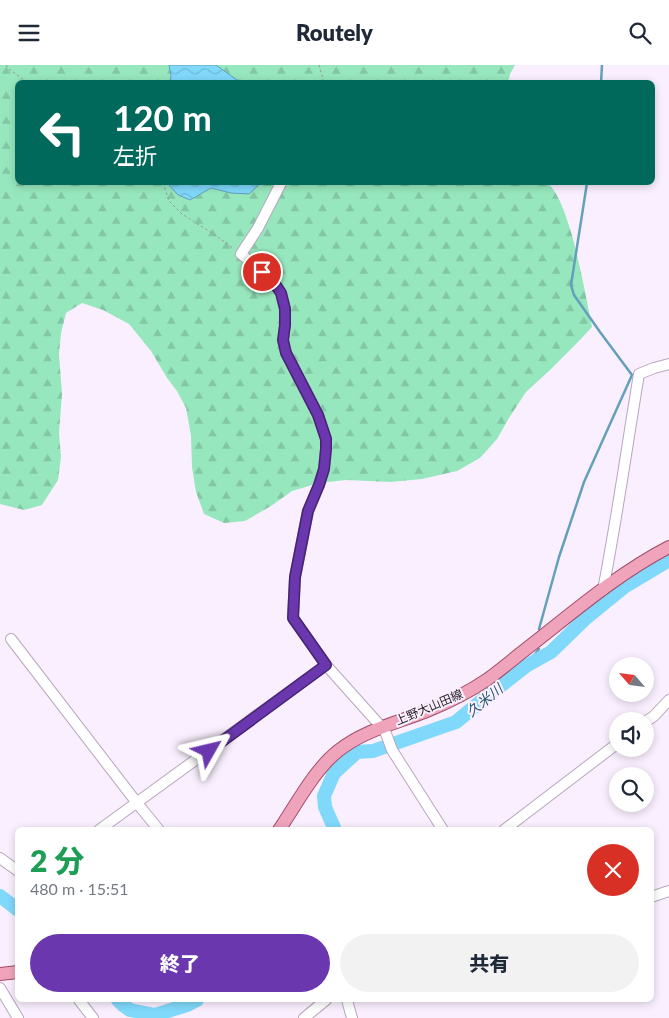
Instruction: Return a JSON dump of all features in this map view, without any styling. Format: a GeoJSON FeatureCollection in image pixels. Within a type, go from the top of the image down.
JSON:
{"type":"FeatureCollection","features":[{"type":"Feature","properties":{"kind":"main road","name":"上野大山田線"},"geometry":{"type":"LineString","coordinates":[[281,827],[317,772],[336,752],[353,740],[454,700],[488,679],[649,557],[669,547]]}},
{"type":"Feature","properties":{"kind":"main road"},"geometry":{"type":"LineString","coordinates":[[0,974],[15,972]]}},
{"type":"Feature","properties":{"kind":"street"},"geometry":{"type":"LineString","coordinates":[[280,185],[258,228],[241,254],[273,281],[281,293],[285,309],[283,340],[286,353],[318,415],[326,439],[324,469],[308,511],[295,577],[293,618],[326,665],[383,729],[392,750],[441,827]]}},
{"type":"Feature","properties":{"kind":"street"},"geometry":{"type":"LineString","coordinates":[[603,590],[639,374],[669,365]]}},
{"type":"Feature","properties":{"kind":"street"},"geometry":{"type":"LineString","coordinates":[[11,639],[157,827]]}},
{"type":"Feature","properties":{"kind":"street"},"geometry":{"type":"LineString","coordinates":[[103,827],[326,665]]}},
{"type":"Feature","properties":{"kind":"street"},"geometry":{"type":"LineString","coordinates":[[654,716],[669,700]]}},
{"type":"Feature","properties":{"kind":"street"},"geometry":{"type":"LineString","coordinates":[[508,827],[609,750]]}},
{"type":"Feature","properties":{"kind":"street"},"geometry":{"type":"LineString","coordinates":[[0,858],[15,869]]}},
{"type":"Feature","properties":{"kind":"street"},"geometry":{"type":"LineString","coordinates":[[654,896],[669,891]]}},
{"type":"Feature","properties":{"kind":"street"},"geometry":{"type":"LineString","coordinates":[[0,988],[18,1018]]}},
{"type":"Feature","properties":{"kind":"street"},"geometry":{"type":"LineString","coordinates":[[81,1002],[94,1018]]}},
{"type":"Feature","properties":{"kind":"street"},"geometry":{"type":"LineString","coordinates":[[304,1018],[324,1002]]}},
{"type":"Feature","properties":{"kind":"street"},"geometry":{"type":"LineString","coordinates":[[348,1002],[352,1018]]}},
{"type":"Feature","properties":{"kind":"path"},"geometry":{"type":"LineString","coordinates":[[6,65],[24,80]]}},
{"type":"Feature","properties":{"kind":"path"},"geometry":{"type":"LineString","coordinates":[[319,65],[323,80]]}},
{"type":"Feature","properties":{"kind":"path"},"geometry":{"type":"LineString","coordinates":[[164,185],[169,201],[182,214],[241,254]]}},
{"type":"Feature","properties":{"kind":"green space"},"geometry":{"type":"Polygon","coordinates":[[[0,65],[515,65],[509,80],[15,80],[15,185],[550,185],[560,201],[572,235],[592,327],[526,392],[497,439],[480,458],[457,471],[422,479],[390,482],[346,480],[319,483],[292,491],[245,521],[224,523],[204,514],[196,492],[192,467],[191,436],[186,408],[177,391],[151,351],[129,324],[103,310],[82,303],[66,313],[61,333],[59,354],[62,394],[59,433],[61,457],[58,480],[42,505],[24,510],[0,504],[0,65]]]}},
{"type":"Feature","properties":{"kind":"water"},"geometry":{"type":"Polygon","coordinates":[[[169,65],[216,65],[237,80],[170,80],[169,65]]]}},
{"type":"Feature","properties":{"kind":"water"},"geometry":{"type":"Polygon","coordinates":[[[169,185],[259,185],[249,194],[231,193],[211,188],[190,200],[178,195],[169,185]]]}},
{"type":"Feature","properties":{"kind":"waterway"},"geometry":{"type":"LineString","coordinates":[[601,80],[602,65]]}},
{"type":"Feature","properties":{"kind":"waterway"},"geometry":{"type":"LineString","coordinates":[[539,629],[559,557],[584,482],[632,375],[574,295],[571,285],[587,185]]}},
{"type":"Feature","properties":{"kind":"waterway","name":"久米川"},"geometry":{"type":"LineString","coordinates":[[334,827],[325,807],[324,796],[334,773],[357,752],[373,751],[456,722],[526,666],[551,652],[586,618],[624,587],[669,560]]}},
{"type":"Feature","properties":{"kind":"waterway"},"geometry":{"type":"LineString","coordinates":[[526,666],[539,649]]}},
{"type":"Feature","properties":{"kind":"waterway","name":"久米川"},"geometry":{"type":"LineString","coordinates":[[0,896],[15,908]]}},
{"type":"Feature","properties":{"kind":"waterway","name":"久米川"},"geometry":{"type":"LineString","coordinates":[[120,1002],[130,1010],[155,1015],[193,1002]]}},
{"type":"Feature","properties":{"kind":"route"},"geometry":{"type":"LineString","coordinates":[[209,751],[326,665],[293,618],[295,577],[308,511],[324,469],[326,439],[318,415],[286,353],[283,340],[285,309],[281,293],[273,281],[262,272]]}}]}
